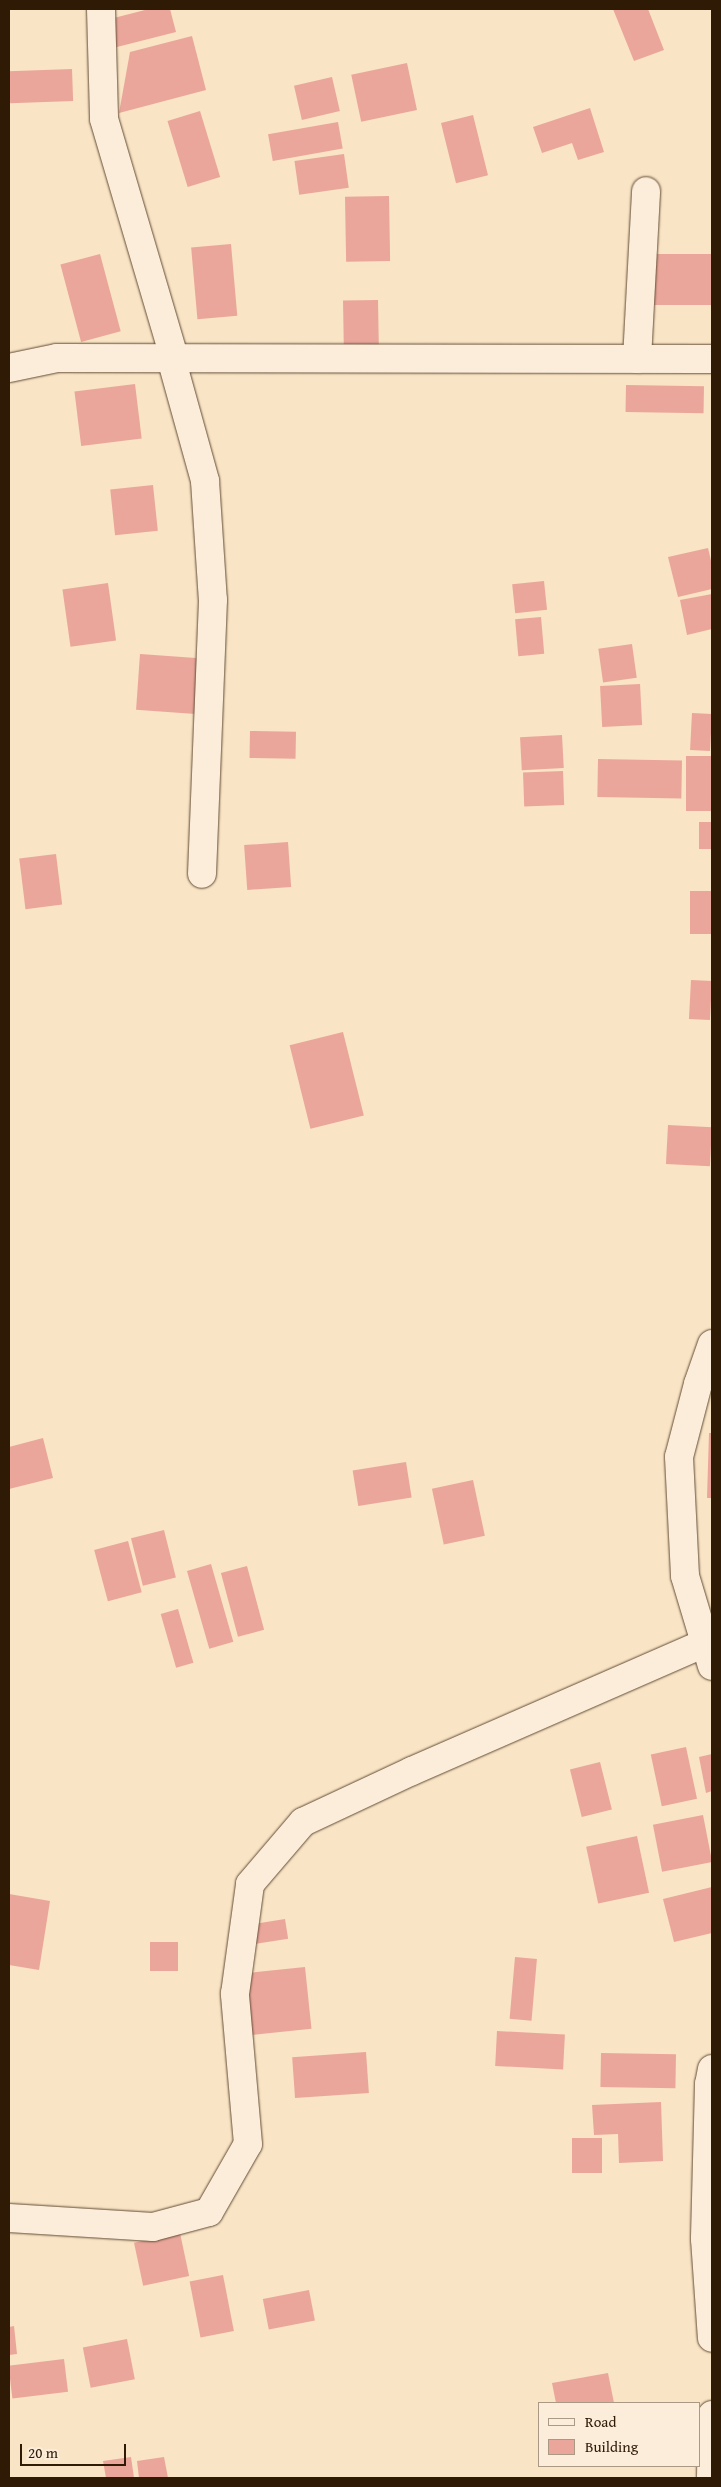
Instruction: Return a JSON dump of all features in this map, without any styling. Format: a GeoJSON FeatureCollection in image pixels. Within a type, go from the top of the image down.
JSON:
{"type":"FeatureCollection","features":[{"type":"Feature","properties":{"kind":"street"},"geometry":{"type":"LineString","coordinates":[[101,9],[104,119],[174,354],[172,358],[204,481],[213,600],[202,874]]}},
{"type":"Feature","properties":{"kind":"street"},"geometry":{"type":"LineString","coordinates":[[637,359],[646,191]]}},
{"type":"Feature","properties":{"kind":"street"},"geometry":{"type":"LineString","coordinates":[[9,368],[57,358],[712,360]]}},
{"type":"Feature","properties":{"kind":"street"},"geometry":{"type":"LineString","coordinates":[[9,2218],[153,2227],[209,2212],[248,2144],[235,1994],[250,1884],[303,1822],[412,1771],[709,1655],[685,1576],[679,1457],[698,1384],[712,1344]]}},
{"type":"Feature","properties":{"kind":"street"},"geometry":{"type":"LineString","coordinates":[[712,2069],[708,2084],[705,2239],[712,2338]]}},
{"type":"Feature","properties":{"kind":"street"},"geometry":{"type":"LineString","coordinates":[[711,2478],[712,2415]]}},
{"type":"Feature","properties":{"kind":"building"},"geometry":{"type":"Polygon","coordinates":[[[149,9],[170,9],[176,32],[113,48],[106,20],[149,9]]]}},
{"type":"Feature","properties":{"kind":"building"},"geometry":{"type":"Polygon","coordinates":[[[613,9],[648,9],[664,50],[634,61],[613,9]]]}},
{"type":"Feature","properties":{"kind":"building"},"geometry":{"type":"Polygon","coordinates":[[[192,36],[206,90],[119,113],[130,52],[192,36]]]}},
{"type":"Feature","properties":{"kind":"building"},"geometry":{"type":"Polygon","coordinates":[[[407,63],[417,110],[361,122],[351,75],[407,63]]]}},
{"type":"Feature","properties":{"kind":"building"},"geometry":{"type":"Polygon","coordinates":[[[72,69],[73,101],[10,103],[9,71],[72,69]]]}},
{"type":"Feature","properties":{"kind":"building"},"geometry":{"type":"Polygon","coordinates":[[[332,77],[340,111],[302,120],[294,86],[332,77]]]}},
{"type":"Feature","properties":{"kind":"building"},"geometry":{"type":"Polygon","coordinates":[[[590,108],[604,152],[578,160],[572,143],[542,153],[533,127],[590,108]]]}},
{"type":"Feature","properties":{"kind":"building"},"geometry":{"type":"Polygon","coordinates":[[[200,111],[220,177],[188,187],[167,121],[200,111]]]}},
{"type":"Feature","properties":{"kind":"building"},"geometry":{"type":"Polygon","coordinates":[[[473,115],[488,175],[456,183],[441,123],[473,115]]]}},
{"type":"Feature","properties":{"kind":"building"},"geometry":{"type":"Polygon","coordinates":[[[338,122],[343,149],[273,161],[268,134],[338,122]]]}},
{"type":"Feature","properties":{"kind":"building"},"geometry":{"type":"Polygon","coordinates":[[[344,154],[349,188],[299,195],[294,161],[344,154]]]}},
{"type":"Feature","properties":{"kind":"building"},"geometry":{"type":"Polygon","coordinates":[[[389,196],[390,261],[346,262],[345,197],[389,196]]]}},
{"type":"Feature","properties":{"kind":"building"},"geometry":{"type":"Polygon","coordinates":[[[231,244],[237,316],[197,319],[191,247],[231,244]]]}},
{"type":"Feature","properties":{"kind":"building"},"geometry":{"type":"Polygon","coordinates":[[[100,254],[121,331],[81,342],[60,265],[100,254]]]}},
{"type":"Feature","properties":{"kind":"building"},"geometry":{"type":"Polygon","coordinates":[[[649,254],[712,254],[712,305],[649,305],[649,254]]]}},
{"type":"Feature","properties":{"kind":"building"},"geometry":{"type":"Polygon","coordinates":[[[378,300],[379,356],[344,357],[343,301],[378,300]]]}},
{"type":"Feature","properties":{"kind":"building"},"geometry":{"type":"Polygon","coordinates":[[[135,384],[142,439],[81,446],[74,391],[135,384]]]}},
{"type":"Feature","properties":{"kind":"building"},"geometry":{"type":"Polygon","coordinates":[[[626,385],[704,386],[704,413],[626,412],[626,385]]]}},
{"type":"Feature","properties":{"kind":"building"},"geometry":{"type":"Polygon","coordinates":[[[153,485],[158,531],[115,535],[110,489],[153,485]]]}},
{"type":"Feature","properties":{"kind":"building"},"geometry":{"type":"Polygon","coordinates":[[[708,548],[712,565],[712,589],[678,597],[668,557],[708,548]]]}},
{"type":"Feature","properties":{"kind":"building"},"geometry":{"type":"Polygon","coordinates":[[[544,581],[547,610],[515,613],[512,584],[544,581]]]}},
{"type":"Feature","properties":{"kind":"building"},"geometry":{"type":"Polygon","coordinates":[[[108,583],[116,640],[71,647],[62,589],[108,583]]]}},
{"type":"Feature","properties":{"kind":"building"},"geometry":{"type":"Polygon","coordinates":[[[712,594],[712,629],[687,635],[680,600],[712,594]]]}},
{"type":"Feature","properties":{"kind":"building"},"geometry":{"type":"Polygon","coordinates":[[[541,617],[544,654],[518,656],[515,619],[541,617]]]}},
{"type":"Feature","properties":{"kind":"building"},"geometry":{"type":"Polygon","coordinates":[[[632,644],[637,678],[603,682],[598,649],[632,644]]]}},
{"type":"Feature","properties":{"kind":"building"},"geometry":{"type":"Polygon","coordinates":[[[140,654],[203,658],[199,714],[136,710],[140,654]]]}},
{"type":"Feature","properties":{"kind":"building"},"geometry":{"type":"Polygon","coordinates":[[[640,684],[642,725],[602,727],[600,686],[640,684]]]}},
{"type":"Feature","properties":{"kind":"building"},"geometry":{"type":"Polygon","coordinates":[[[692,713],[712,714],[710,751],[690,750],[692,713]]]}},
{"type":"Feature","properties":{"kind":"building"},"geometry":{"type":"Polygon","coordinates":[[[250,731],[296,732],[296,759],[250,758],[250,731]]]}},
{"type":"Feature","properties":{"kind":"building"},"geometry":{"type":"Polygon","coordinates":[[[562,735],[564,768],[522,770],[520,737],[562,735]]]}},
{"type":"Feature","properties":{"kind":"building"},"geometry":{"type":"Polygon","coordinates":[[[686,756],[712,756],[712,811],[686,811],[686,756]]]}},
{"type":"Feature","properties":{"kind":"building"},"geometry":{"type":"Polygon","coordinates":[[[598,759],[682,760],[681,798],[597,797],[598,759]]]}},
{"type":"Feature","properties":{"kind":"building"},"geometry":{"type":"Polygon","coordinates":[[[563,771],[564,805],[524,806],[523,772],[563,771]]]}},
{"type":"Feature","properties":{"kind":"building"},"geometry":{"type":"Polygon","coordinates":[[[699,822],[712,822],[712,849],[699,849],[699,822]]]}},
{"type":"Feature","properties":{"kind":"building"},"geometry":{"type":"Polygon","coordinates":[[[288,842],[291,887],[247,890],[244,845],[288,842]]]}},
{"type":"Feature","properties":{"kind":"building"},"geometry":{"type":"Polygon","coordinates":[[[56,854],[62,905],[25,909],[19,859],[56,854]]]}},
{"type":"Feature","properties":{"kind":"building"},"geometry":{"type":"Polygon","coordinates":[[[690,891],[712,891],[712,934],[690,934],[690,891]]]}},
{"type":"Feature","properties":{"kind":"building"},"geometry":{"type":"Polygon","coordinates":[[[691,980],[712,981],[710,1020],[689,1019],[691,980]]]}},
{"type":"Feature","properties":{"kind":"building"},"geometry":{"type":"Polygon","coordinates":[[[343,1032],[364,1115],[310,1129],[290,1045],[343,1032]]]}},
{"type":"Feature","properties":{"kind":"building"},"geometry":{"type":"Polygon","coordinates":[[[668,1125],[712,1127],[710,1166],[666,1164],[668,1125]]]}},
{"type":"Feature","properties":{"kind":"building"},"geometry":{"type":"Polygon","coordinates":[[[709,1433],[712,1433],[712,1498],[707,1498],[709,1433]]]}},
{"type":"Feature","properties":{"kind":"building"},"geometry":{"type":"Polygon","coordinates":[[[43,1438],[53,1478],[9,1489],[9,1447],[43,1438]]]}},
{"type":"Feature","properties":{"kind":"building"},"geometry":{"type":"Polygon","coordinates":[[[406,1462],[412,1498],[358,1506],[353,1470],[406,1462]]]}},
{"type":"Feature","properties":{"kind":"building"},"geometry":{"type":"Polygon","coordinates":[[[473,1480],[485,1536],[444,1544],[432,1489],[473,1480]]]}},
{"type":"Feature","properties":{"kind":"building"},"geometry":{"type":"Polygon","coordinates":[[[164,1530],[176,1578],[143,1586],[131,1538],[164,1530]]]}},
{"type":"Feature","properties":{"kind":"building"},"geometry":{"type":"Polygon","coordinates":[[[128,1541],[142,1592],[108,1601],[94,1550],[128,1541]]]}},
{"type":"Feature","properties":{"kind":"building"},"geometry":{"type":"Polygon","coordinates":[[[211,1564],[233,1642],[209,1649],[187,1571],[211,1564]]]}},
{"type":"Feature","properties":{"kind":"building"},"geometry":{"type":"Polygon","coordinates":[[[247,1566],[264,1630],[238,1637],[221,1573],[247,1566]]]}},
{"type":"Feature","properties":{"kind":"building"},"geometry":{"type":"Polygon","coordinates":[[[178,1609],[193,1663],[176,1668],[161,1614],[178,1609]]]}},
{"type":"Feature","properties":{"kind":"building"},"geometry":{"type":"Polygon","coordinates":[[[686,1747],[697,1799],[662,1806],[651,1754],[686,1747]]]}},
{"type":"Feature","properties":{"kind":"building"},"geometry":{"type":"Polygon","coordinates":[[[712,1754],[712,1791],[706,1793],[699,1757],[712,1754]]]}},
{"type":"Feature","properties":{"kind":"building"},"geometry":{"type":"Polygon","coordinates":[[[600,1762],[612,1810],[582,1817],[570,1769],[600,1762]]]}},
{"type":"Feature","properties":{"kind":"building"},"geometry":{"type":"Polygon","coordinates":[[[703,1815],[712,1862],[662,1872],[653,1825],[703,1815]]]}},
{"type":"Feature","properties":{"kind":"building"},"geometry":{"type":"Polygon","coordinates":[[[637,1836],[649,1893],[598,1904],[586,1847],[637,1836]]]}},
{"type":"Feature","properties":{"kind":"building"},"geometry":{"type":"Polygon","coordinates":[[[712,1887],[712,1933],[674,1942],[663,1899],[712,1887]]]}},
{"type":"Feature","properties":{"kind":"building"},"geometry":{"type":"Polygon","coordinates":[[[9,1894],[50,1901],[39,1970],[9,1965],[9,1894]]]}},
{"type":"Feature","properties":{"kind":"building"},"geometry":{"type":"Polygon","coordinates":[[[285,1919],[288,1939],[255,1944],[251,1924],[285,1919]]]}},
{"type":"Feature","properties":{"kind":"building"},"geometry":{"type":"Polygon","coordinates":[[[150,1942],[178,1942],[178,1971],[150,1971],[150,1942]]]}},
{"type":"Feature","properties":{"kind":"building"},"geometry":{"type":"Polygon","coordinates":[[[515,1957],[537,1959],[532,2021],[510,2019],[515,1957]]]}},
{"type":"Feature","properties":{"kind":"building"},"geometry":{"type":"Polygon","coordinates":[[[305,1967],[311,2029],[250,2035],[243,1973],[305,1967]]]}},
{"type":"Feature","properties":{"kind":"building"},"geometry":{"type":"Polygon","coordinates":[[[497,2031],[565,2035],[563,2070],[495,2066],[497,2031]]]}},
{"type":"Feature","properties":{"kind":"building"},"geometry":{"type":"Polygon","coordinates":[[[366,2052],[369,2093],[295,2098],[292,2057],[366,2052]]]}},
{"type":"Feature","properties":{"kind":"building"},"geometry":{"type":"Polygon","coordinates":[[[601,2053],[676,2054],[675,2088],[600,2087],[601,2053]]]}},
{"type":"Feature","properties":{"kind":"building"},"geometry":{"type":"Polygon","coordinates":[[[661,2102],[663,2161],[619,2163],[618,2134],[594,2135],[592,2105],[661,2102]]]}},
{"type":"Feature","properties":{"kind":"building"},"geometry":{"type":"Polygon","coordinates":[[[572,2138],[602,2138],[602,2173],[572,2173],[572,2138]]]}},
{"type":"Feature","properties":{"kind":"building"},"geometry":{"type":"Polygon","coordinates":[[[180,2233],[189,2276],[143,2286],[134,2243],[180,2233]]]}},
{"type":"Feature","properties":{"kind":"building"},"geometry":{"type":"Polygon","coordinates":[[[223,2275],[234,2331],[201,2337],[190,2281],[223,2275]]]}},
{"type":"Feature","properties":{"kind":"building"},"geometry":{"type":"Polygon","coordinates":[[[309,2290],[315,2320],[269,2329],[263,2299],[309,2290]]]}},
{"type":"Feature","properties":{"kind":"building"},"geometry":{"type":"Polygon","coordinates":[[[14,2326],[17,2354],[9,2355],[9,2327],[14,2326]]]}},
{"type":"Feature","properties":{"kind":"building"},"geometry":{"type":"Polygon","coordinates":[[[127,2339],[135,2379],[91,2388],[83,2348],[127,2339]]]}},
{"type":"Feature","properties":{"kind":"building"},"geometry":{"type":"Polygon","coordinates":[[[64,2359],[68,2392],[12,2399],[9,2366],[64,2359]]]}},
{"type":"Feature","properties":{"kind":"building"},"geometry":{"type":"Polygon","coordinates":[[[608,2373],[614,2402],[556,2402],[552,2383],[608,2373]]]}},
{"type":"Feature","properties":{"kind":"building"},"geometry":{"type":"Polygon","coordinates":[[[131,2457],[134,2478],[106,2478],[103,2461],[131,2457]]]}},
{"type":"Feature","properties":{"kind":"building"},"geometry":{"type":"Polygon","coordinates":[[[164,2457],[168,2478],[139,2478],[137,2461],[164,2457]]]}}]}
